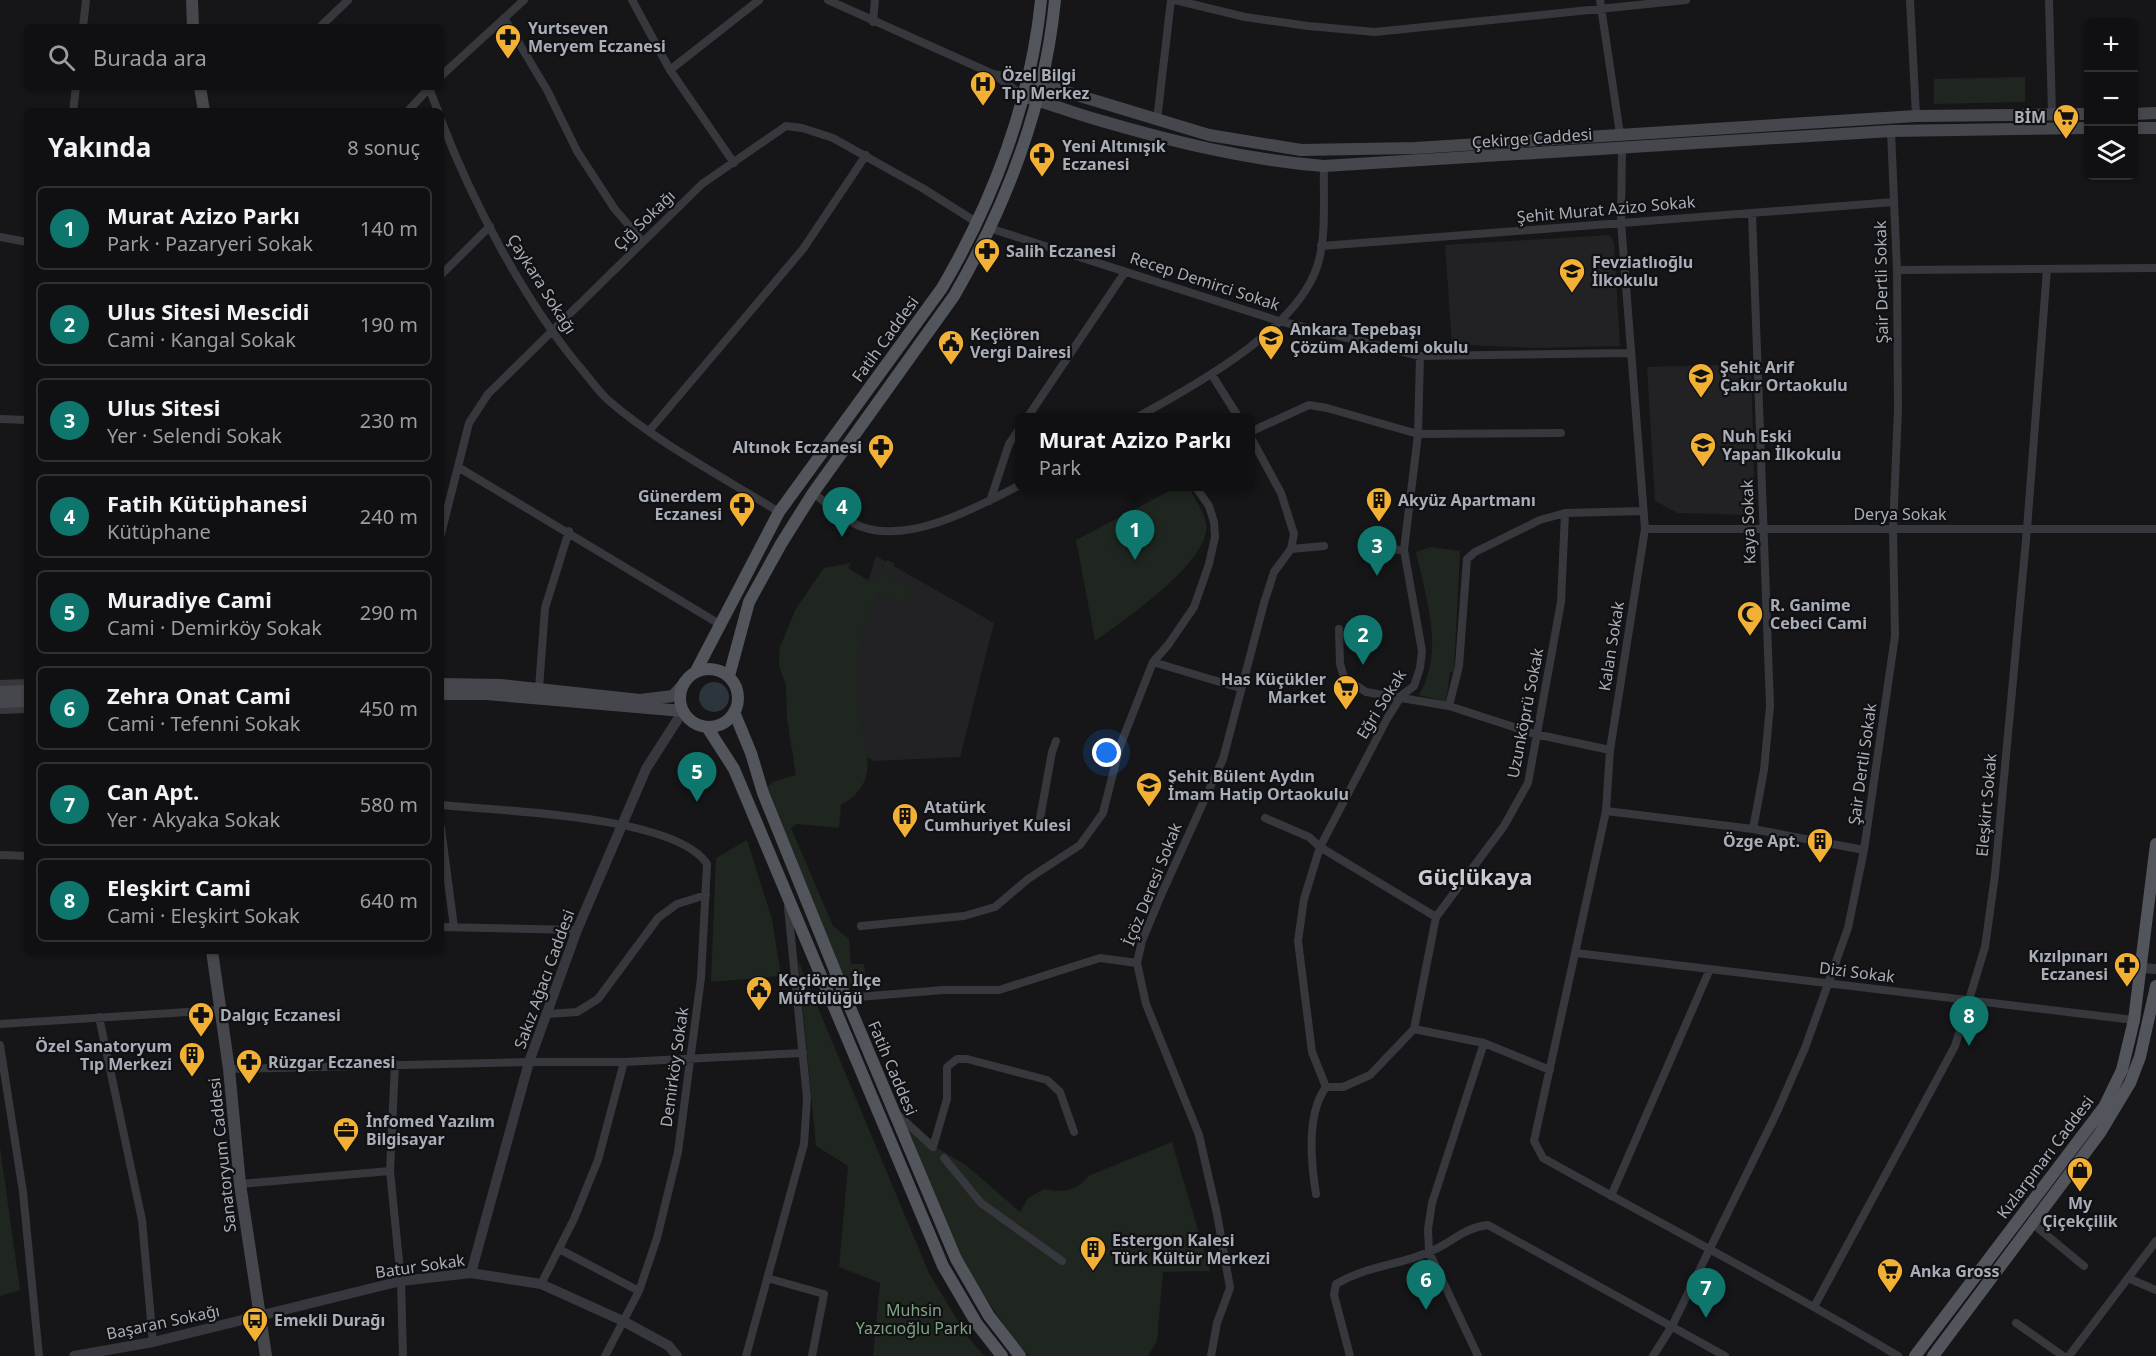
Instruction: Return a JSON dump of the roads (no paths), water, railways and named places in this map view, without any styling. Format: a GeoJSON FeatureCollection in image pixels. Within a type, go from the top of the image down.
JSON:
{"type":"FeatureCollection","features":[{"type":"Feature","properties":{"kind":"main road"},"geometry":{"type":"LineString","coordinates":[[192,0],[193,24]]}},
{"type":"Feature","properties":{"kind":"main road","name":"Fatih Caddesi"},"geometry":{"type":"LineString","coordinates":[[696,671],[779,512],[942,288],[961,256],[1000,164],[1025,97],[1041,0]]}},
{"type":"Feature","properties":{"kind":"main road","name":"Fatih Caddesi"},"geometry":{"type":"LineString","coordinates":[[729,676],[749,602],[813,493],[954,296],[989,228],[1038,100],[1055,0]]}},
{"type":"Feature","properties":{"kind":"main road","name":"Çekirge Caddesi"},"geometry":{"type":"LineString","coordinates":[[1027,80],[1220,137],[1311,150],[1415,148],[1916,116],[2084,114]]}},
{"type":"Feature","properties":{"kind":"main road"},"geometry":{"type":"LineString","coordinates":[[200,90],[204,108]]}},
{"type":"Feature","properties":{"kind":"main road","name":"Çekirge Caddesi"},"geometry":{"type":"LineString","coordinates":[[1025,97],[1095,119],[1210,149],[1272,162],[1324,166],[1891,131],[2084,128]]}},
{"type":"Feature","properties":{"kind":"main road"},"geometry":{"type":"LineString","coordinates":[[2138,114],[2156,113]]}},
{"type":"Feature","properties":{"kind":"main road"},"geometry":{"type":"LineString","coordinates":[[2138,128],[2156,128]]}},
{"type":"Feature","properties":{"kind":"main road"},"geometry":{"type":"LineString","coordinates":[[444,684],[538,688],[640,700],[673,696],[682,686],[696,671],[713,669],[729,676],[738,693],[734,712],[723,723],[707,727],[689,719],[683,711],[680,698],[682,686]]}},
{"type":"Feature","properties":{"kind":"main road"},"geometry":{"type":"LineString","coordinates":[[0,692],[24,691]]}},
{"type":"Feature","properties":{"kind":"main road"},"geometry":{"type":"LineString","coordinates":[[444,694],[486,694],[683,711]]}},
{"type":"Feature","properties":{"kind":"main road"},"geometry":{"type":"LineString","coordinates":[[0,702],[24,701]]}},
{"type":"Feature","properties":{"kind":"main road","name":"Fatih Caddesi"},"geometry":{"type":"LineString","coordinates":[[734,712],[751,753],[763,793],[846,998],[956,1259],[989,1316],[1020,1356]]}},
{"type":"Feature","properties":{"kind":"main road","name":"Fatih Caddesi"},"geometry":{"type":"LineString","coordinates":[[707,727],[734,770],[943,1266],[978,1324],[1002,1356]]}},
{"type":"Feature","properties":{"kind":"main road","name":"Kızlarpınarı Caddesi"},"geometry":{"type":"LineString","coordinates":[[1915,1356],[2104,1107],[2122,1070],[2134,1020],[2142,968],[2156,844]]}},
{"type":"Feature","properties":{"kind":"main road","name":"Sanatoryum Caddesi"},"geometry":{"type":"LineString","coordinates":[[212,954],[229,1070],[240,1184],[258,1316],[266,1356]]}},
{"type":"Feature","properties":{"kind":"main road","name":"Kızlarpınarı Caddesi"},"geometry":{"type":"LineString","coordinates":[[1933,1356],[2100,1132],[2130,1083],[2140,1057],[2156,986]]}},
{"type":"Feature","properties":{"kind":"street"},"geometry":{"type":"LineString","coordinates":[[83,24],[86,0]]}},
{"type":"Feature","properties":{"kind":"street"},"geometry":{"type":"LineString","coordinates":[[323,24],[348,0]]}},
{"type":"Feature","properties":{"kind":"street"},"geometry":{"type":"LineString","coordinates":[[444,73],[524,0]]}},
{"type":"Feature","properties":{"kind":"street"},"geometry":{"type":"LineString","coordinates":[[632,0],[670,70],[734,163]]}},
{"type":"Feature","properties":{"kind":"street"},"geometry":{"type":"LineString","coordinates":[[670,70],[759,0]]}},
{"type":"Feature","properties":{"kind":"street","name":"Çekirge Caddesi"},"geometry":{"type":"LineString","coordinates":[[828,0],[993,74],[1025,97]]}},
{"type":"Feature","properties":{"kind":"street"},"geometry":{"type":"LineString","coordinates":[[873,22],[875,0]]}},
{"type":"Feature","properties":{"kind":"street"},"geometry":{"type":"LineString","coordinates":[[1157,120],[1171,0]]}},
{"type":"Feature","properties":{"kind":"street"},"geometry":{"type":"LineString","coordinates":[[1175,0],[1245,17],[1375,32],[1600,4],[1686,0]]}},
{"type":"Feature","properties":{"kind":"street"},"geometry":{"type":"LineString","coordinates":[[1910,0],[1916,116]]}},
{"type":"Feature","properties":{"kind":"street"},"geometry":{"type":"LineString","coordinates":[[2049,0],[2052,114]]}},
{"type":"Feature","properties":{"kind":"street"},"geometry":{"type":"LineString","coordinates":[[1600,4],[1620,134]]}},
{"type":"Feature","properties":{"kind":"street"},"geometry":{"type":"LineString","coordinates":[[504,18],[547,90],[577,151],[614,208],[642,241]]}},
{"type":"Feature","properties":{"kind":"street","name":"Çekirge Caddesi"},"geometry":{"type":"LineString","coordinates":[[993,74],[1027,80]]}},
{"type":"Feature","properties":{"kind":"street"},"geometry":{"type":"LineString","coordinates":[[73,108],[76,90]]}},
{"type":"Feature","properties":{"kind":"street"},"geometry":{"type":"LineString","coordinates":[[411,108],[426,90]]}},
{"type":"Feature","properties":{"kind":"street"},"geometry":{"type":"LineString","coordinates":[[430,90],[437,108]]}},
{"type":"Feature","properties":{"kind":"street","name":"Çığ Sokağı"},"geometry":{"type":"LineString","coordinates":[[444,522],[469,423],[488,394],[552,334],[642,241],[702,184],[786,126],[802,128],[832,138],[866,155],[976,222]]}},
{"type":"Feature","properties":{"kind":"street","name":"Çaykara Sokağı"},"geometry":{"type":"LineString","coordinates":[[444,128],[458,165],[552,334],[606,398],[649,431],[779,512]]}},
{"type":"Feature","properties":{"kind":"street","name":"Şair Dertli Sokak"},"geometry":{"type":"LineString","coordinates":[[1653,1356],[1672,1326],[1805,1048],[1848,928],[1864,850],[1895,636],[1893,529],[1898,409],[1897,270],[1891,131]]}},
{"type":"Feature","properties":{"kind":"street","name":"Kalan Sokak"},"geometry":{"type":"LineString","coordinates":[[1611,1196],[1544,1158],[1534,1141],[1606,811],[1611,750],[1644,529],[1629,353],[1621,222],[1622,148]]}},
{"type":"Feature","properties":{"kind":"street"},"geometry":{"type":"LineString","coordinates":[[649,431],[803,249],[866,155]]}},
{"type":"Feature","properties":{"kind":"street"},"geometry":{"type":"LineString","coordinates":[[1144,413],[1212,375],[1298,305],[1317,267],[1321,246],[1324,166]]}},
{"type":"Feature","properties":{"kind":"street","name":"Şehit Murat Azizo Sokak"},"geometry":{"type":"LineString","coordinates":[[1321,246],[1894,202]]}},
{"type":"Feature","properties":{"kind":"street","name":"Kaya Sokak"},"geometry":{"type":"LineString","coordinates":[[1752,213],[1770,706],[1764,770],[1753,829]]}},
{"type":"Feature","properties":{"kind":"street"},"geometry":{"type":"LineString","coordinates":[[444,272],[490,226]]}},
{"type":"Feature","properties":{"kind":"street","name":"Recep Demirci Sokak"},"geometry":{"type":"LineString","coordinates":[[989,228],[1279,321],[1420,356],[1629,353]]}},
{"type":"Feature","properties":{"kind":"street"},"geometry":{"type":"LineString","coordinates":[[0,237],[24,241]]}},
{"type":"Feature","properties":{"kind":"street"},"geometry":{"type":"LineString","coordinates":[[1897,270],[2156,268]]}},
{"type":"Feature","properties":{"kind":"street","name":"Eleşkirt Sokak"},"geometry":{"type":"LineString","coordinates":[[1815,1305],[1955,1046],[1971,1001],[1985,947],[1995,875],[2027,529],[2047,269]]}},
{"type":"Feature","properties":{"kind":"street"},"geometry":{"type":"LineString","coordinates":[[1030,413],[1125,272]]}},
{"type":"Feature","properties":{"kind":"street","name":"Eğri Sokak"},"geometry":{"type":"LineString","coordinates":[[1326,1087],[1312,1052],[1298,941],[1304,899],[1320,847],[1347,792],[1402,696],[1414,686],[1422,651],[1404,550],[1418,434],[1420,356]]}},
{"type":"Feature","properties":{"kind":"street"},"geometry":{"type":"LineString","coordinates":[[1212,375],[1236,413]]}},
{"type":"Feature","properties":{"kind":"street"},"geometry":{"type":"LineString","coordinates":[[1255,432],[1309,405],[1418,434],[1562,433]]}},
{"type":"Feature","properties":{"kind":"street"},"geometry":{"type":"LineString","coordinates":[[0,419],[24,420]]}},
{"type":"Feature","properties":{"kind":"street"},"geometry":{"type":"LineString","coordinates":[[990,501],[1009,444],[1015,436]]}},
{"type":"Feature","properties":{"kind":"street"},"geometry":{"type":"LineString","coordinates":[[1255,442],[1281,493],[1294,534],[1291,549],[1324,546]]}},
{"type":"Feature","properties":{"kind":"street"},"geometry":{"type":"LineString","coordinates":[[458,467],[721,624]]}},
{"type":"Feature","properties":{"kind":"street"},"geometry":{"type":"LineString","coordinates":[[813,493],[861,526],[886,531],[917,529],[990,501],[1015,488]]}},
{"type":"Feature","properties":{"kind":"street"},"geometry":{"type":"LineString","coordinates":[[861,926],[964,916],[995,907],[1028,879],[1080,845],[1102,813],[1120,746],[1153,662],[1168,645],[1194,607],[1209,564],[1215,537],[1214,522],[1209,506],[1198,491]]}},
{"type":"Feature","properties":{"kind":"street"},"geometry":{"type":"LineString","coordinates":[[1449,706],[1459,666],[1467,559],[1475,552],[1507,539],[1540,520],[1565,513],[1642,511]]}},
{"type":"Feature","properties":{"kind":"street","name":"Uzunköprü Sokak"},"geometry":{"type":"LineString","coordinates":[[1414,1029],[1436,917],[1504,826],[1528,783],[1560,602],[1565,513]]}},
{"type":"Feature","properties":{"kind":"street","name":"Derya Sokak"},"geometry":{"type":"LineString","coordinates":[[1644,529],[2156,529]]}},
{"type":"Feature","properties":{"kind":"street"},"geometry":{"type":"LineString","coordinates":[[538,688],[545,608],[568,531]]}},
{"type":"Feature","properties":{"kind":"street","name":"İçöz Deresi Sokak"},"geometry":{"type":"LineString","coordinates":[[1211,1356],[1217,1323],[1230,1288],[1217,1214],[1199,1135],[1146,1004],[1137,963],[1142,941],[1158,903],[1223,759],[1240,688],[1274,572],[1291,549]]}},
{"type":"Feature","properties":{"kind":"street"},"geometry":{"type":"LineString","coordinates":[[1370,549],[1404,550]]}},
{"type":"Feature","properties":{"kind":"street"},"geometry":{"type":"LineString","coordinates":[[1339,629],[1340,664],[1344,677],[1366,692],[1402,696],[1449,706],[1535,734],[1611,750]]}},
{"type":"Feature","properties":{"kind":"street"},"geometry":{"type":"LineString","coordinates":[[1153,662],[1240,688]]}},
{"type":"Feature","properties":{"kind":"street"},"geometry":{"type":"LineString","coordinates":[[0,684],[24,683]]}},
{"type":"Feature","properties":{"kind":"street"},"geometry":{"type":"LineString","coordinates":[[0,710],[24,709]]}},
{"type":"Feature","properties":{"kind":"street","name":"Sakız Ağacı Caddesi"},"geometry":{"type":"LineString","coordinates":[[471,1273],[529,1062],[577,930],[646,769],[683,711]]}},
{"type":"Feature","properties":{"kind":"street"},"geometry":{"type":"LineString","coordinates":[[1039,824],[1056,741]]}},
{"type":"Feature","properties":{"kind":"street"},"geometry":{"type":"LineString","coordinates":[[444,805],[623,824]]}},
{"type":"Feature","properties":{"kind":"street"},"geometry":{"type":"LineString","coordinates":[[1606,811],[1753,829],[1864,850]]}},
{"type":"Feature","properties":{"kind":"street"},"geometry":{"type":"LineString","coordinates":[[1265,818],[1309,837],[1320,847],[1436,917]]}},
{"type":"Feature","properties":{"kind":"street","name":"Demirköy Sokak"},"geometry":{"type":"LineString","coordinates":[[605,1356],[639,1291],[657,1238],[678,1152],[701,978],[706,895],[707,864],[703,858],[676,841],[623,824]]}},
{"type":"Feature","properties":{"kind":"street"},"geometry":{"type":"LineString","coordinates":[[444,851],[454,927]]}},
{"type":"Feature","properties":{"kind":"street"},"geometry":{"type":"LineString","coordinates":[[0,855],[24,856]]}},
{"type":"Feature","properties":{"kind":"street"},"geometry":{"type":"LineString","coordinates":[[547,1014],[577,1012],[598,999],[658,918],[677,904],[706,895]]}},
{"type":"Feature","properties":{"kind":"street"},"geometry":{"type":"LineString","coordinates":[[746,1356],[804,1144],[807,1098],[788,897]]}},
{"type":"Feature","properties":{"kind":"street"},"geometry":{"type":"LineString","coordinates":[[444,927],[577,930]]}},
{"type":"Feature","properties":{"kind":"street","name":"Dizi Sokak"},"geometry":{"type":"LineString","coordinates":[[1576,953],[2134,1020]]}},
{"type":"Feature","properties":{"kind":"street"},"geometry":{"type":"LineString","coordinates":[[846,998],[943,990],[999,990],[1100,958],[1137,963]]}},
{"type":"Feature","properties":{"kind":"street"},"geometry":{"type":"LineString","coordinates":[[2142,968],[2156,969]]}},
{"type":"Feature","properties":{"kind":"street"},"geometry":{"type":"LineString","coordinates":[[1710,969],[1611,1196],[1708,1250],[1815,1305],[1898,1356]]}},
{"type":"Feature","properties":{"kind":"street"},"geometry":{"type":"LineString","coordinates":[[0,1024],[219,1010]]}},
{"type":"Feature","properties":{"kind":"street"},"geometry":{"type":"LineString","coordinates":[[99,1017],[142,1220],[153,1342]]}},
{"type":"Feature","properties":{"kind":"street"},"geometry":{"type":"LineString","coordinates":[[1316,1194],[1311,1163],[1318,1097],[1326,1087],[1343,1087],[1370,1075],[1414,1029],[1484,1043],[1550,1070]]}},
{"type":"Feature","properties":{"kind":"street"},"geometry":{"type":"LineString","coordinates":[[1478,1356],[1429,1252],[1428,1229],[1432,1203],[1484,1043]]}},
{"type":"Feature","properties":{"kind":"street"},"geometry":{"type":"LineString","coordinates":[[0,1045],[23,1192],[39,1356]]}},
{"type":"Feature","properties":{"kind":"street"},"geometry":{"type":"LineString","coordinates":[[229,1070],[395,1064],[624,1062],[802,1053]]}},
{"type":"Feature","properties":{"kind":"street"},"geometry":{"type":"LineString","coordinates":[[893,1111],[933,1147],[946,1099],[947,1067],[957,1059],[967,1059],[1047,1080],[1060,1092],[1074,1132]]}},
{"type":"Feature","properties":{"kind":"street"},"geometry":{"type":"LineString","coordinates":[[541,1284],[598,1160],[624,1062]]}},
{"type":"Feature","properties":{"kind":"street"},"geometry":{"type":"LineString","coordinates":[[395,1064],[390,1171],[400,1281],[403,1356]]}},
{"type":"Feature","properties":{"kind":"street"},"geometry":{"type":"LineString","coordinates":[[944,1158],[981,1203],[1062,1261]]}},
{"type":"Feature","properties":{"kind":"street"},"geometry":{"type":"LineString","coordinates":[[240,1184],[390,1171]]}},
{"type":"Feature","properties":{"kind":"street"},"geometry":{"type":"LineString","coordinates":[[2032,1223],[2084,1266]]}},
{"type":"Feature","properties":{"kind":"street"},"geometry":{"type":"LineString","coordinates":[[1350,1356],[1334,1295],[1336,1284],[1356,1272],[1429,1252],[1471,1227],[1488,1225],[1725,1356]]}},
{"type":"Feature","properties":{"kind":"street"},"geometry":{"type":"LineString","coordinates":[[2068,1356],[2156,1241]]}},
{"type":"Feature","properties":{"kind":"street"},"geometry":{"type":"LineString","coordinates":[[559,1249],[639,1291]]}},
{"type":"Feature","properties":{"kind":"street","name":"Batur Sokak"},"geometry":{"type":"LineString","coordinates":[[258,1316],[400,1281],[471,1273],[541,1284],[623,1321],[669,1346],[676,1356]]}},
{"type":"Feature","properties":{"kind":"street"},"geometry":{"type":"LineString","coordinates":[[767,1278],[824,1294],[812,1356]]}},
{"type":"Feature","properties":{"kind":"street"},"geometry":{"type":"LineString","coordinates":[[2128,1278],[2156,1290]]}},
{"type":"Feature","properties":{"kind":"street","name":"Başaran Sokağı"},"geometry":{"type":"LineString","coordinates":[[74,1356],[153,1342],[258,1316]]}},
{"type":"Feature","properties":{"kind":"street"},"geometry":{"type":"LineString","coordinates":[[2016,1323],[2063,1356]]}},
{"type":"Feature","properties":{"kind":"place","name":"Yurtseven Meryem Eczanesi"},"geometry":{"type":"Point","coordinates":[508,60]}},
{"type":"Feature","properties":{"kind":"place","name":"Özel Bilgi Tıp Merkez"},"geometry":{"type":"Point","coordinates":[983,107]}},
{"type":"Feature","properties":{"kind":"place","name":"BİM"},"geometry":{"type":"Point","coordinates":[2066,140]}},
{"type":"Feature","properties":{"kind":"place","name":"Yeni Altınışık Eczanesi"},"geometry":{"type":"Point","coordinates":[1042,178]}},
{"type":"Feature","properties":{"kind":"place","name":"Salih Eczanesi"},"geometry":{"type":"Point","coordinates":[987,274]}},
{"type":"Feature","properties":{"kind":"place","name":"Fevziatlıoğlu İlkokulu"},"geometry":{"type":"Point","coordinates":[1572,294]}},
{"type":"Feature","properties":{"kind":"place","name":"Ankara Tepebaşı Çözüm Akademi okulu"},"geometry":{"type":"Point","coordinates":[1271,361]}},
{"type":"Feature","properties":{"kind":"place","name":"Keçiören Vergi Dairesi"},"geometry":{"type":"Point","coordinates":[951,366]}},
{"type":"Feature","properties":{"kind":"place","name":"Şehit Arif Çakır Ortaokulu"},"geometry":{"type":"Point","coordinates":[1701,399]}},
{"type":"Feature","properties":{"kind":"place","name":"Nuh Eski Yapan İlkokulu"},"geometry":{"type":"Point","coordinates":[1703,468]}},
{"type":"Feature","properties":{"kind":"place","name":"Altınok Eczanesi"},"geometry":{"type":"Point","coordinates":[881,470]}},
{"type":"Feature","properties":{"kind":"place","name":"Akyüz Apartmanı"},"geometry":{"type":"Point","coordinates":[1379,523]}},
{"type":"Feature","properties":{"kind":"place","name":"Günerdem Eczanesi"},"geometry":{"type":"Point","coordinates":[742,528]}},
{"type":"Feature","properties":{"kind":"place","name":"Fatih Kütüphanesi"},"geometry":{"type":"Point","coordinates":[842,537]}},
{"type":"Feature","properties":{"kind":"place","name":"Murat Azizo Parkı"},"geometry":{"type":"Point","coordinates":[1135,560]}},
{"type":"Feature","properties":{"kind":"place","name":"Ulus Sitesi"},"geometry":{"type":"Point","coordinates":[1377,576]}},
{"type":"Feature","properties":{"kind":"place","name":"R. Ganime Cebeci Cami"},"geometry":{"type":"Point","coordinates":[1750,637]}},
{"type":"Feature","properties":{"kind":"place","name":"Ulus Sitesi Mescidi"},"geometry":{"type":"Point","coordinates":[1363,665]}},
{"type":"Feature","properties":{"kind":"place","name":"Has Küçükler Market"},"geometry":{"type":"Point","coordinates":[1346,711]}},
{"type":"Feature","properties":{"kind":"place","name":"Muradiye Cami"},"geometry":{"type":"Point","coordinates":[697,802]}},
{"type":"Feature","properties":{"kind":"place","name":"Şehit Bülent Aydın İmam Hatip Ortaokulu"},"geometry":{"type":"Point","coordinates":[1149,808]}},
{"type":"Feature","properties":{"kind":"place","name":"Atatürk Cumhuriyet Kulesi"},"geometry":{"type":"Point","coordinates":[905,839]}},
{"type":"Feature","properties":{"kind":"place","name":"Özge Apt."},"geometry":{"type":"Point","coordinates":[1820,864]}},
{"type":"Feature","properties":{"kind":"place","name":"Kızılpınarı Eczanesi"},"geometry":{"type":"Point","coordinates":[2127,988]}},
{"type":"Feature","properties":{"kind":"place","name":"Keçiören İlçe Müftülüğü"},"geometry":{"type":"Point","coordinates":[759,1012]}},
{"type":"Feature","properties":{"kind":"place","name":"Dalgıç Eczanesi"},"geometry":{"type":"Point","coordinates":[201,1038]}},
{"type":"Feature","properties":{"kind":"place","name":"Eleşkirt Cami"},"geometry":{"type":"Point","coordinates":[1969,1046]}},
{"type":"Feature","properties":{"kind":"place","name":"Özel Sanatoryum Tıp Merkezi"},"geometry":{"type":"Point","coordinates":[192,1078]}},
{"type":"Feature","properties":{"kind":"place","name":"Rüzgar Eczanesi"},"geometry":{"type":"Point","coordinates":[249,1085]}},
{"type":"Feature","properties":{"kind":"place","name":"İnfomed Yazılım Bilgisayar"},"geometry":{"type":"Point","coordinates":[346,1153]}},
{"type":"Feature","properties":{"kind":"place","name":"My Çiçekçilik"},"geometry":{"type":"Point","coordinates":[2080,1193]}},
{"type":"Feature","properties":{"kind":"place","name":"Estergon Kalesi Türk Kültür Merkezi"},"geometry":{"type":"Point","coordinates":[1093,1272]}},
{"type":"Feature","properties":{"kind":"place","name":"Anka Gross"},"geometry":{"type":"Point","coordinates":[1890,1294]}},
{"type":"Feature","properties":{"kind":"place","name":"Zehra Onat Cami"},"geometry":{"type":"Point","coordinates":[1426,1310]}},
{"type":"Feature","properties":{"kind":"place","name":"Can Apt."},"geometry":{"type":"Point","coordinates":[1706,1318]}},
{"type":"Feature","properties":{"kind":"place","name":"Emekli Durağı"},"geometry":{"type":"Point","coordinates":[255,1343]}},
{"type":"Feature","properties":{"kind":"district","name":"Güçlükaya"},"geometry":{"type":"Point","coordinates":[1475,876]}},
{"type":"Feature","properties":{"kind":"park label","name":"Muhsin Yazıcıoğlu Parkı"},"geometry":{"type":"Point","coordinates":[914,1319]}}]}
